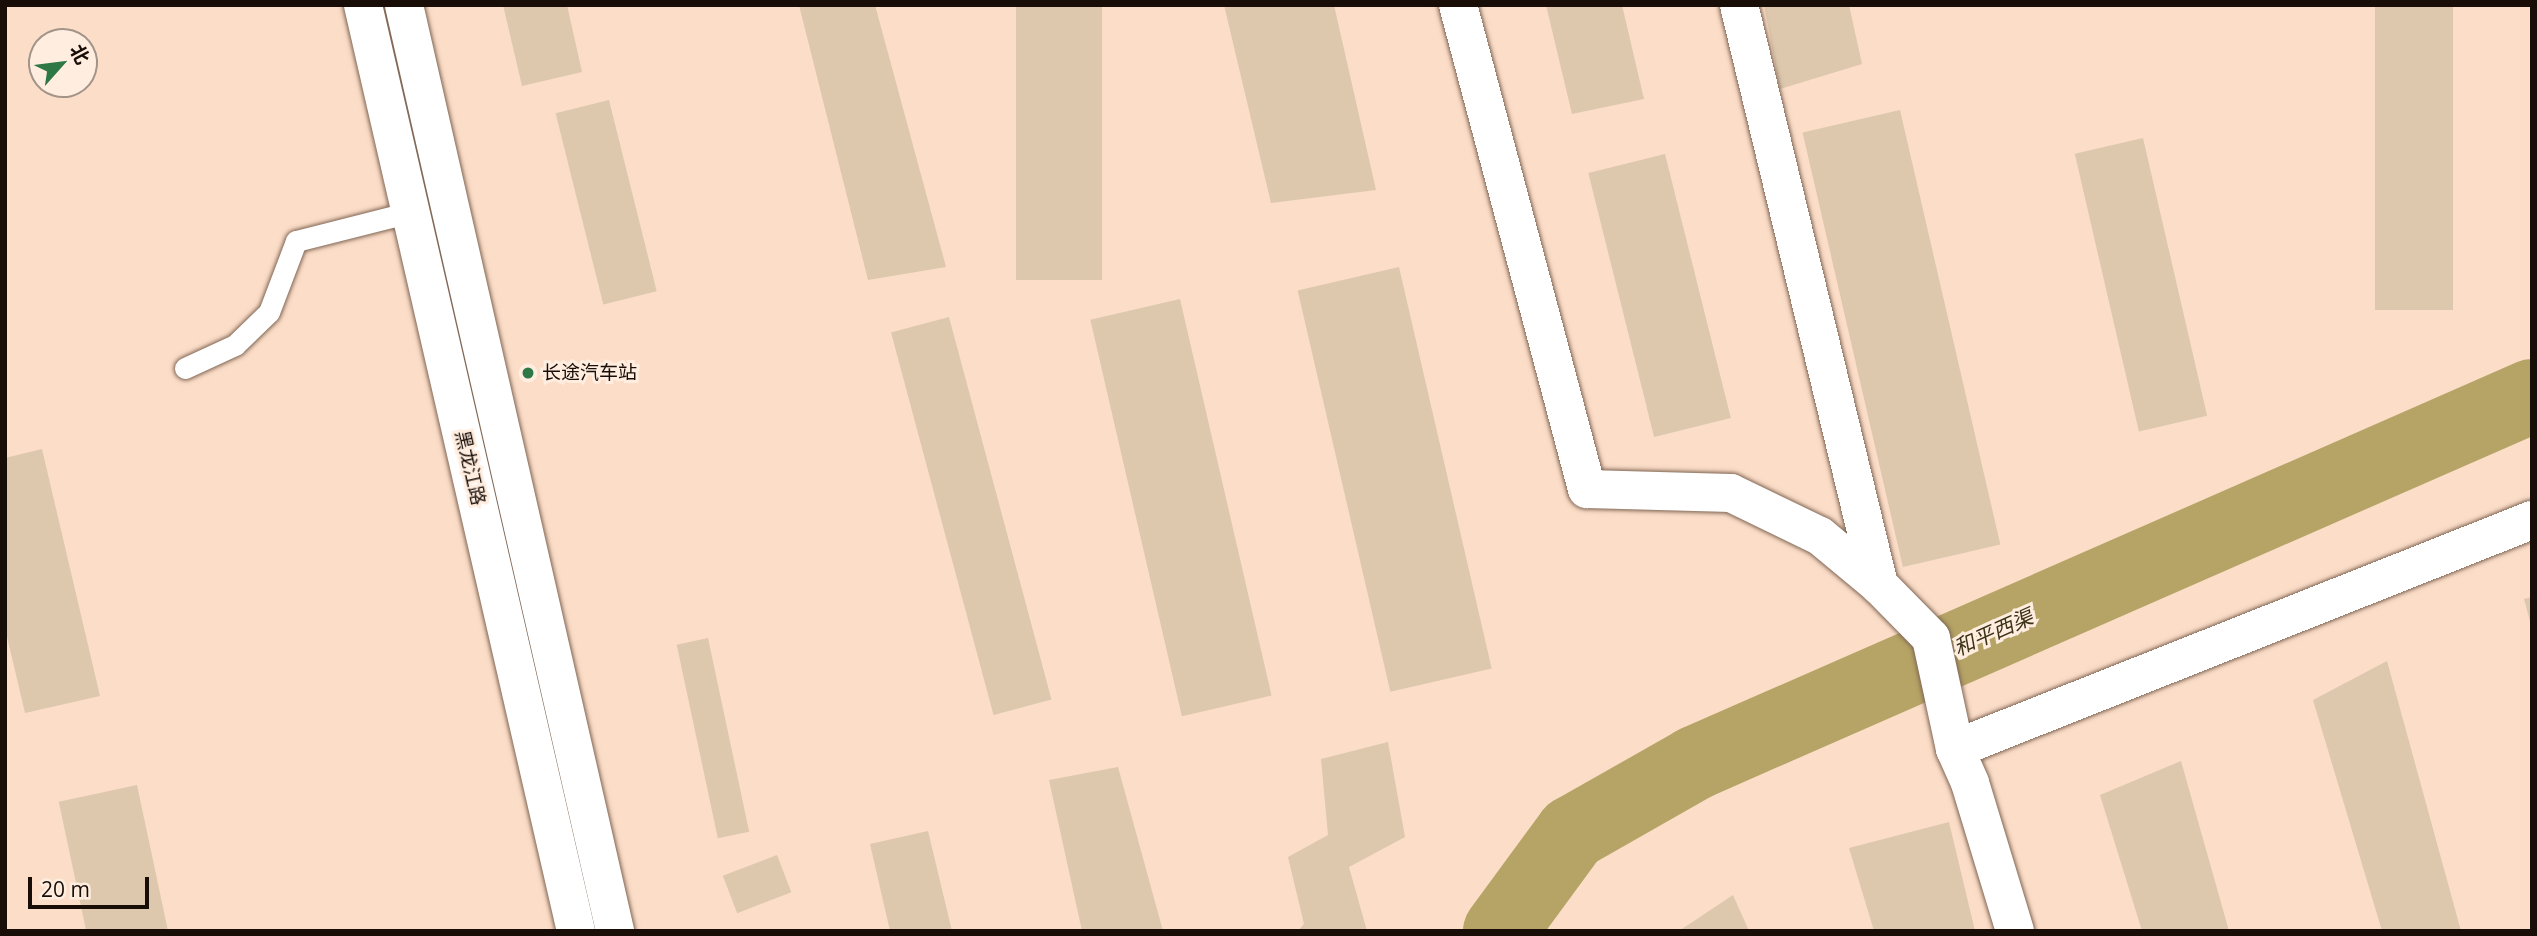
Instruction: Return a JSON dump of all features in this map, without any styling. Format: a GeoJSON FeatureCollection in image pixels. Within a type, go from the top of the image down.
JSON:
{"type":"FeatureCollection","features":[{"type":"Feature","properties":{"kind":"street","name":"黑龙江路"},"geometry":{"type":"LineString","coordinates":[[363,5],[576,931]]}},
{"type":"Feature","properties":{"kind":"street","name":"黑龙江路"},"geometry":{"type":"LineString","coordinates":[[404,5],[615,931]]}},
{"type":"Feature","properties":{"kind":"street"},"geometry":{"type":"LineString","coordinates":[[1458,5],[1587,489],[1731,493],[1820,536],[1879,585],[1931,638],[1955,747],[1970,783],[2015,931]]}},
{"type":"Feature","properties":{"kind":"street"},"geometry":{"type":"LineString","coordinates":[[1740,5],[1879,585]]}},
{"type":"Feature","properties":{"kind":"street"},"geometry":{"type":"LineString","coordinates":[[1955,747],[2532,520]]}},
{"type":"Feature","properties":{"kind":"lane"},"geometry":{"type":"LineString","coordinates":[[185,368],[235,345],[269,312],[296,240],[411,212]]}},
{"type":"Feature","properties":{"kind":"building"},"geometry":{"type":"Polygon","coordinates":[[[503,5],[567,5],[582,72],[522,86],[503,5]]]}},
{"type":"Feature","properties":{"kind":"building"},"geometry":{"type":"Polygon","coordinates":[[[799,5],[875,5],[946,267],[868,280],[799,5]]]}},
{"type":"Feature","properties":{"kind":"building"},"geometry":{"type":"Polygon","coordinates":[[[1016,5],[1102,5],[1102,280],[1016,280],[1016,5]]]}},
{"type":"Feature","properties":{"kind":"building"},"geometry":{"type":"Polygon","coordinates":[[[1224,5],[1334,5],[1376,190],[1271,203],[1224,5]]]}},
{"type":"Feature","properties":{"kind":"building"},"geometry":{"type":"Polygon","coordinates":[[[1546,5],[1622,5],[1644,99],[1572,114],[1546,5]]]}},
{"type":"Feature","properties":{"kind":"building"},"geometry":{"type":"Polygon","coordinates":[[[1764,5],[1849,5],[1862,64],[1780,89],[1764,5]]]}},
{"type":"Feature","properties":{"kind":"building"},"geometry":{"type":"Polygon","coordinates":[[[2375,5],[2453,5],[2453,310],[2375,310],[2375,5]]]}},
{"type":"Feature","properties":{"kind":"building"},"geometry":{"type":"Polygon","coordinates":[[[609,100],[657,291],[603,304],[556,113],[609,100]]]}},
{"type":"Feature","properties":{"kind":"building"},"geometry":{"type":"Polygon","coordinates":[[[1900,110],[2000,545],[1903,567],[1803,132],[1900,110]]]}},
{"type":"Feature","properties":{"kind":"building"},"geometry":{"type":"Polygon","coordinates":[[[2143,138],[2207,416],[2139,431],[2075,154],[2143,138]]]}},
{"type":"Feature","properties":{"kind":"building"},"geometry":{"type":"Polygon","coordinates":[[[1665,154],[1731,418],[1654,437],[1588,173],[1665,154]]]}},
{"type":"Feature","properties":{"kind":"building"},"geometry":{"type":"Polygon","coordinates":[[[1399,267],[1492,668],[1390,692],[1298,290],[1399,267]]]}},
{"type":"Feature","properties":{"kind":"building"},"geometry":{"type":"Polygon","coordinates":[[[1180,299],[1272,696],[1182,716],[1090,320],[1180,299]]]}},
{"type":"Feature","properties":{"kind":"building"},"geometry":{"type":"Polygon","coordinates":[[[949,317],[1051,700],[994,715],[891,333],[949,317]]]}},
{"type":"Feature","properties":{"kind":"building"},"geometry":{"type":"Polygon","coordinates":[[[42,449],[100,696],[25,713],[5,628],[5,458],[42,449]]]}},
{"type":"Feature","properties":{"kind":"building"},"geometry":{"type":"Polygon","coordinates":[[[2532,597],[2532,625],[2531,625],[2524,599],[2532,597]]]}},
{"type":"Feature","properties":{"kind":"building"},"geometry":{"type":"Polygon","coordinates":[[[708,638],[749,832],[718,838],[677,645],[708,638]]]}},
{"type":"Feature","properties":{"kind":"building"},"geometry":{"type":"Polygon","coordinates":[[[2387,661],[2461,931],[2382,931],[2313,700],[2387,661]]]}},
{"type":"Feature","properties":{"kind":"building"},"geometry":{"type":"Polygon","coordinates":[[[1388,742],[1405,837],[1349,867],[1367,931],[1298,931],[1304,924],[1288,857],[1328,835],[1321,759],[1388,742]]]}},
{"type":"Feature","properties":{"kind":"building"},"geometry":{"type":"Polygon","coordinates":[[[2181,761],[2229,931],[2142,931],[2100,795],[2181,761]]]}},
{"type":"Feature","properties":{"kind":"building"},"geometry":{"type":"Polygon","coordinates":[[[1118,767],[1163,931],[1082,931],[1049,780],[1118,767]]]}},
{"type":"Feature","properties":{"kind":"building"},"geometry":{"type":"Polygon","coordinates":[[[137,785],[168,931],[86,931],[59,802],[137,785]]]}},
{"type":"Feature","properties":{"kind":"building"},"geometry":{"type":"Polygon","coordinates":[[[1949,822],[1975,931],[1874,931],[1849,848],[1949,822]]]}},
{"type":"Feature","properties":{"kind":"building"},"geometry":{"type":"Polygon","coordinates":[[[928,831],[952,931],[890,931],[870,844],[928,831]]]}},
{"type":"Feature","properties":{"kind":"building"},"geometry":{"type":"Polygon","coordinates":[[[777,855],[791,892],[737,913],[723,876],[777,855]]]}},
{"type":"Feature","properties":{"kind":"building"},"geometry":{"type":"Polygon","coordinates":[[[1733,895],[1749,931],[1679,931],[1733,895]]]}},
{"type":"Feature","properties":{"kind":"waterway","name":"和平西渠"},"geometry":{"type":"LineString","coordinates":[[1500,931],[1572,833],[1695,763],[2532,396]]}},
{"type":"Feature","properties":{"kind":"place","name":"长途汽车站"},"geometry":{"type":"Point","coordinates":[528,373]}}]}
